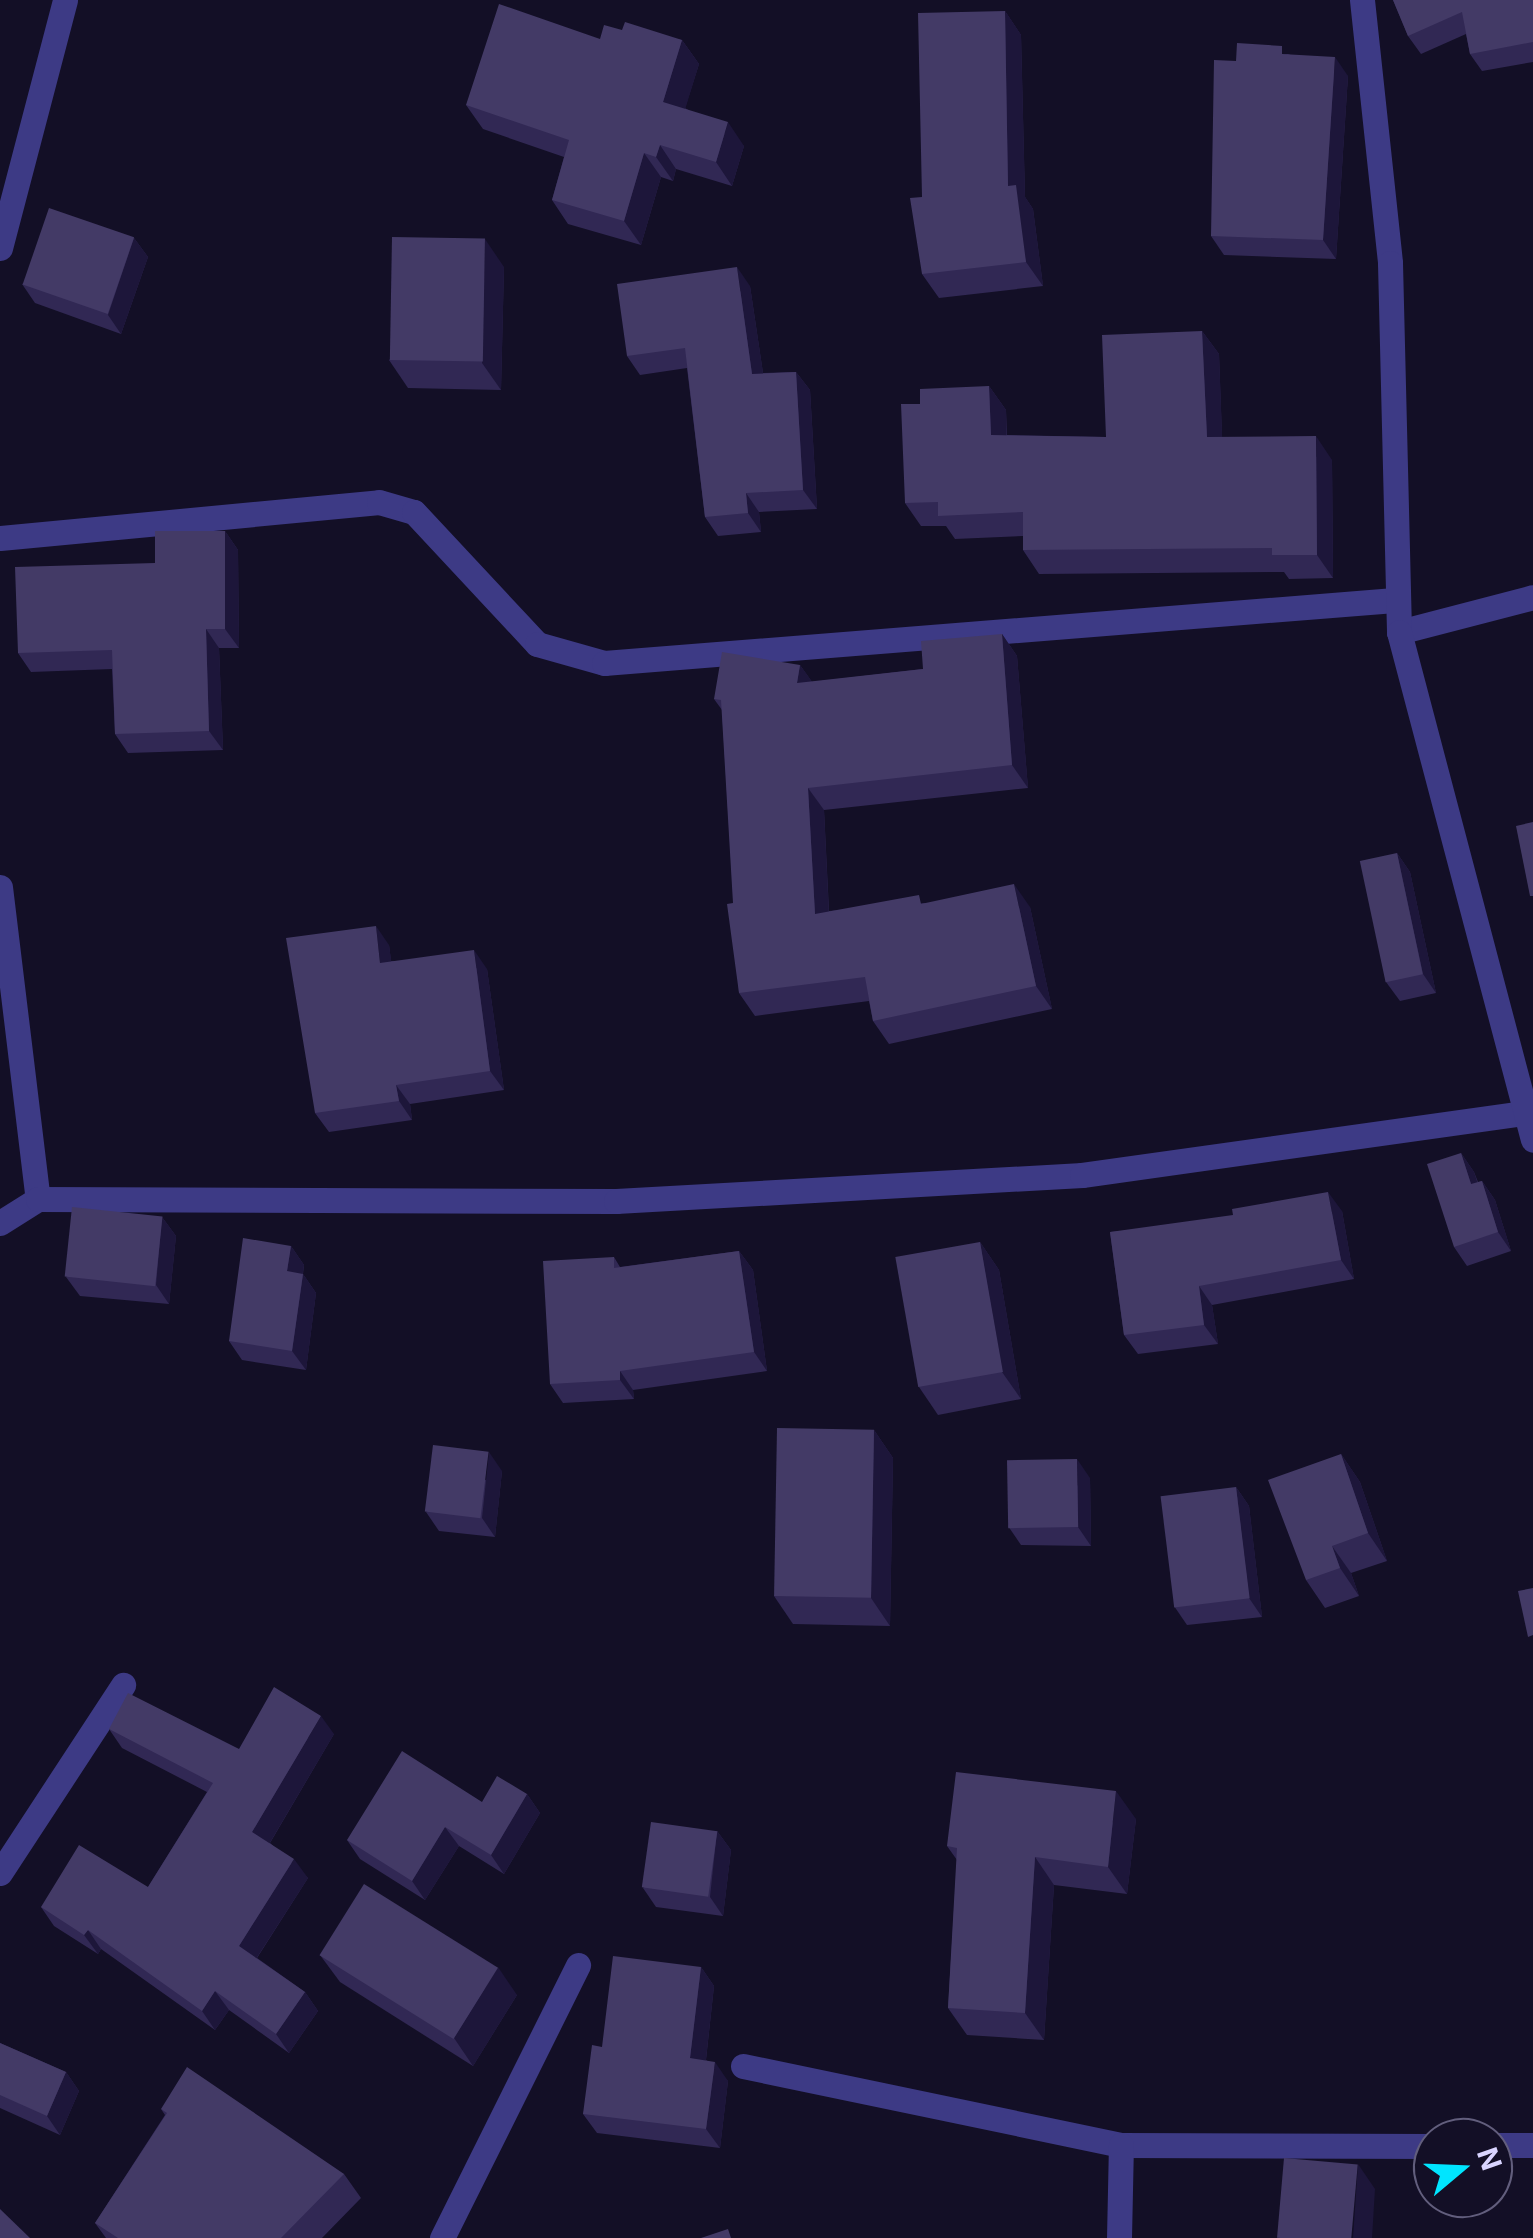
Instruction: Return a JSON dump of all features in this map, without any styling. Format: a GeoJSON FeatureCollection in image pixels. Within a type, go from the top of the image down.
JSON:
{"type":"FeatureCollection","features":[{"type":"Feature","properties":{"kind":"street"},"geometry":{"type":"LineString","coordinates":[[0,248],[65,0]]}},
{"type":"Feature","properties":{"kind":"street"},"geometry":{"type":"LineString","coordinates":[[1362,0],[1390,264],[1394,600],[1399,632],[1533,1140]]}},
{"type":"Feature","properties":{"kind":"street"},"geometry":{"type":"LineString","coordinates":[[0,538],[379,502],[414,512],[537,644],[604,663],[1394,600]]}},
{"type":"Feature","properties":{"kind":"street"},"geometry":{"type":"LineString","coordinates":[[1399,632],[1533,597]]}},
{"type":"Feature","properties":{"kind":"street"},"geometry":{"type":"LineString","coordinates":[[0,887],[2,955],[38,1199]]}},
{"type":"Feature","properties":{"kind":"street"},"geometry":{"type":"LineString","coordinates":[[0,1222],[38,1199],[616,1201],[1082,1175],[1524,1113]]}},
{"type":"Feature","properties":{"kind":"street"},"geometry":{"type":"LineString","coordinates":[[0,1873],[123,1685]]}},
{"type":"Feature","properties":{"kind":"street"},"geometry":{"type":"LineString","coordinates":[[442,2238],[578,1965]]}},
{"type":"Feature","properties":{"kind":"street"},"geometry":{"type":"LineString","coordinates":[[743,2066],[1121,2145],[1413,2146]]}},
{"type":"Feature","properties":{"kind":"street"},"geometry":{"type":"LineString","coordinates":[[1120,2238],[1121,2145]]}},
{"type":"Feature","properties":{"kind":"building"},"geometry":{"type":"Polygon","coordinates":[[[1393,0],[1533,0],[1533,42],[1470,54],[1462,12],[1408,36],[1393,0]]]}},
{"type":"Feature","properties":{"kind":"building"},"geometry":{"type":"Polygon","coordinates":[[[499,4],[600,39],[604,25],[622,30],[625,22],[682,40],[663,102],[728,122],[716,162],[660,145],[656,157],[644,153],[624,221],[552,200],[569,140],[466,105],[499,4]]]}},
{"type":"Feature","properties":{"kind":"building"},"geometry":{"type":"Polygon","coordinates":[[[1005,11],[1008,186],[1016,185],[1026,262],[922,274],[910,198],[922,197],[918,13],[1005,11]]]}},
{"type":"Feature","properties":{"kind":"building"},"geometry":{"type":"Polygon","coordinates":[[[1237,43],[1282,46],[1282,54],[1335,57],[1323,240],[1211,236],[1214,60],[1236,61],[1237,43]]]}},
{"type":"Feature","properties":{"kind":"building"},"geometry":{"type":"Polygon","coordinates":[[[49,208],[134,237],[108,314],[23,285],[49,208]]]}},
{"type":"Feature","properties":{"kind":"building"},"geometry":{"type":"Polygon","coordinates":[[[392,237],[485,239],[483,362],[390,360],[392,237]]]}},
{"type":"Feature","properties":{"kind":"building"},"geometry":{"type":"Polygon","coordinates":[[[737,267],[752,374],[796,372],[803,490],[746,493],[748,513],[705,517],[685,348],[627,356],[617,284],[737,267]]]}},
{"type":"Feature","properties":{"kind":"building"},"geometry":{"type":"Polygon","coordinates":[[[1202,331],[1207,437],[1316,436],[1317,555],[1272,555],[1272,548],[1023,550],[1023,512],[938,516],[938,502],[905,503],[901,404],[920,404],[920,389],[989,386],[991,435],[1106,437],[1102,335],[1202,331]]]}},
{"type":"Feature","properties":{"kind":"building"},"geometry":{"type":"Polygon","coordinates":[[[155,531],[225,531],[225,629],[206,629],[209,731],[115,734],[112,650],[18,653],[15,567],[155,563],[155,531]]]}},
{"type":"Feature","properties":{"kind":"building"},"geometry":{"type":"Polygon","coordinates":[[[1002,634],[1012,765],[808,788],[815,914],[919,895],[921,904],[1014,884],[1036,986],[873,1021],[865,977],[739,993],[727,904],[733,903],[721,700],[714,699],[722,652],[800,665],[797,683],[923,669],[921,641],[1002,634]]]}},
{"type":"Feature","properties":{"kind":"building"},"geometry":{"type":"Polygon","coordinates":[[[1533,822],[1533,896],[1530,896],[1516,826],[1533,822]]]}},
{"type":"Feature","properties":{"kind":"building"},"geometry":{"type":"Polygon","coordinates":[[[1397,853],[1423,974],[1386,982],[1360,861],[1397,853]]]}},
{"type":"Feature","properties":{"kind":"building"},"geometry":{"type":"Polygon","coordinates":[[[376,926],[380,963],[474,950],[490,1071],[396,1085],[399,1101],[315,1113],[286,938],[376,926]]]}},
{"type":"Feature","properties":{"kind":"building"},"geometry":{"type":"Polygon","coordinates":[[[1461,1153],[1471,1184],[1482,1181],[1498,1232],[1454,1247],[1427,1164],[1461,1153]]]}},
{"type":"Feature","properties":{"kind":"building"},"geometry":{"type":"Polygon","coordinates":[[[1328,1192],[1341,1260],[1199,1286],[1204,1325],[1124,1335],[1110,1232],[1233,1215],[1232,1209],[1328,1192]]]}},
{"type":"Feature","properties":{"kind":"building"},"geometry":{"type":"Polygon","coordinates":[[[72,1207],[163,1217],[155,1286],[65,1277],[72,1207]]]}},
{"type":"Feature","properties":{"kind":"building"},"geometry":{"type":"Polygon","coordinates":[[[243,1238],[291,1246],[287,1271],[303,1274],[292,1351],[229,1341],[243,1238]]]}},
{"type":"Feature","properties":{"kind":"building"},"geometry":{"type":"Polygon","coordinates":[[[980,1242],[1003,1372],[918,1387],[895,1257],[980,1242]]]}},
{"type":"Feature","properties":{"kind":"building"},"geometry":{"type":"Polygon","coordinates":[[[739,1251],[754,1352],[620,1371],[620,1380],[550,1384],[543,1261],[614,1257],[614,1268],[739,1251]]]}},
{"type":"Feature","properties":{"kind":"building"},"geometry":{"type":"Polygon","coordinates":[[[777,1428],[874,1430],[871,1598],[774,1596],[777,1428]]]}},
{"type":"Feature","properties":{"kind":"building"},"geometry":{"type":"Polygon","coordinates":[[[433,1445],[489,1452],[480,1518],[425,1512],[433,1445]]]}},
{"type":"Feature","properties":{"kind":"building"},"geometry":{"type":"Polygon","coordinates":[[[1341,1454],[1368,1533],[1332,1546],[1340,1568],[1306,1580],[1268,1480],[1341,1454]]]}},
{"type":"Feature","properties":{"kind":"building"},"geometry":{"type":"Polygon","coordinates":[[[1077,1459],[1078,1527],[1008,1528],[1007,1460],[1077,1459]]]}},
{"type":"Feature","properties":{"kind":"building"},"geometry":{"type":"Polygon","coordinates":[[[1236,1487],[1250,1598],[1174,1607],[1161,1496],[1236,1487]]]}},
{"type":"Feature","properties":{"kind":"building"},"geometry":{"type":"Polygon","coordinates":[[[1533,1588],[1533,1635],[1528,1637],[1518,1591],[1533,1588]]]}},
{"type":"Feature","properties":{"kind":"building"},"geometry":{"type":"Polygon","coordinates":[[[274,1687],[321,1716],[252,1832],[294,1859],[239,1946],[305,1992],[276,2034],[215,1991],[202,2011],[88,1930],[84,1935],[41,1907],[79,1845],[148,1887],[213,1783],[109,1729],[128,1693],[239,1749],[274,1687]]]}},
{"type":"Feature","properties":{"kind":"building"},"geometry":{"type":"Polygon","coordinates":[[[402,1751],[482,1802],[497,1776],[527,1794],[491,1855],[445,1827],[412,1881],[347,1840],[402,1751]]]}},
{"type":"Feature","properties":{"kind":"building"},"geometry":{"type":"Polygon","coordinates":[[[956,1772],[1116,1791],[1108,1867],[1035,1857],[1025,2013],[948,2008],[957,1848],[947,1846],[956,1772]]]}},
{"type":"Feature","properties":{"kind":"building"},"geometry":{"type":"Polygon","coordinates":[[[651,1822],[717,1831],[708,1897],[642,1887],[651,1822]]]}},
{"type":"Feature","properties":{"kind":"building"},"geometry":{"type":"Polygon","coordinates":[[[364,1884],[498,1968],[453,2039],[319,1955],[364,1884]]]}},
{"type":"Feature","properties":{"kind":"building"},"geometry":{"type":"Polygon","coordinates":[[[613,1956],[701,1967],[690,2058],[715,2062],[706,2129],[583,2114],[592,2045],[602,2047],[613,1956]]]}},
{"type":"Feature","properties":{"kind":"building"},"geometry":{"type":"Polygon","coordinates":[[[0,2043],[66,2072],[47,2116],[0,2095],[0,2043]]]}},
{"type":"Feature","properties":{"kind":"building"},"geometry":{"type":"Polygon","coordinates":[[[187,2067],[344,2174],[281,2238],[118,2238],[95,2223],[167,2113],[161,2109],[187,2067]]]}},
{"type":"Feature","properties":{"kind":"building"},"geometry":{"type":"Polygon","coordinates":[[[1284,2158],[1358,2164],[1351,2238],[1277,2238],[1284,2158]]]}},
{"type":"Feature","properties":{"kind":"building"},"geometry":{"type":"Polygon","coordinates":[[[0,2209],[30,2238],[0,2238],[0,2209]]]}},
{"type":"Feature","properties":{"kind":"building"},"geometry":{"type":"Polygon","coordinates":[[[728,2229],[731,2238],[701,2238],[728,2229]]]}}]}
